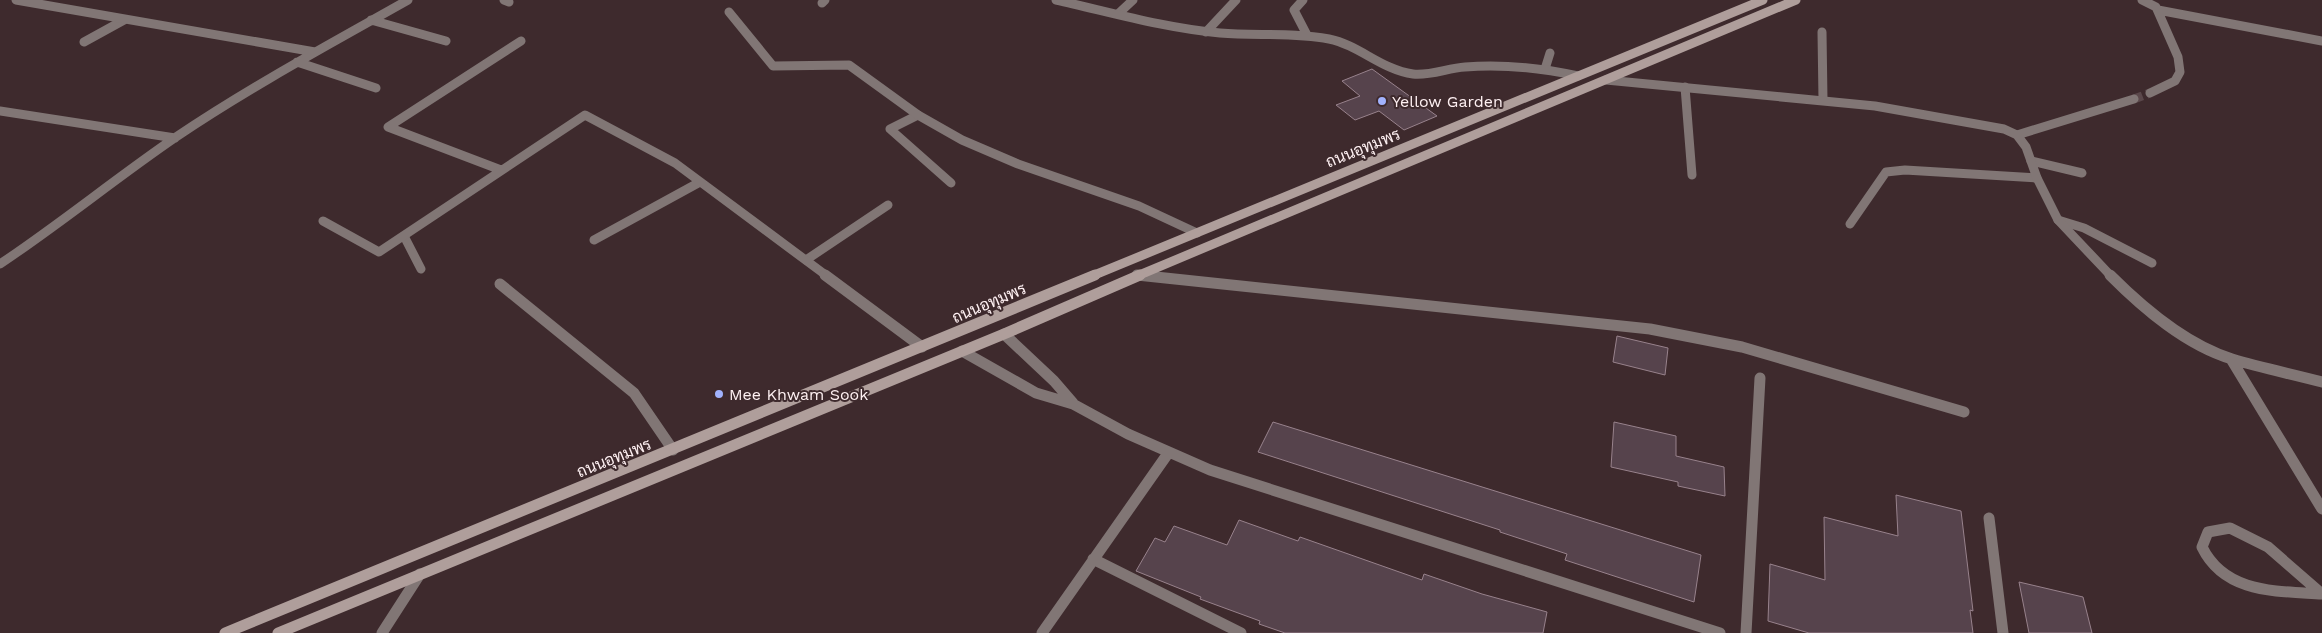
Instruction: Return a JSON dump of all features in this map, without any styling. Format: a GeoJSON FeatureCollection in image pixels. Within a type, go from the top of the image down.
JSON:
{"type":"FeatureCollection","features":[{"type":"Feature","properties":{"kind":"street"},"geometry":{"type":"LineString","coordinates":[[16,0],[315,52]]}},
{"type":"Feature","properties":{"kind":"street"},"geometry":{"type":"LineString","coordinates":[[0,264],[46,233],[175,138],[249,90],[408,0]]}},
{"type":"Feature","properties":{"kind":"street"},"geometry":{"type":"LineString","coordinates":[[1056,0],[1206,32],[1246,35],[1306,35],[1347,44],[1381,64],[1404,73],[1428,74],[1459,67],[1504,65],[1545,68],[1606,80],[1823,100],[2004,129],[2017,135],[2026,147],[2058,220],[2073,238],[2115,280],[2174,330],[2204,347],[2231,359],[2322,382]]}},
{"type":"Feature","properties":{"kind":"street"},"geometry":{"type":"LineString","coordinates":[[1118,14],[1133,0]]}},
{"type":"Feature","properties":{"kind":"street"},"geometry":{"type":"LineString","coordinates":[[1206,32],[1236,0]]}},
{"type":"Feature","properties":{"kind":"street"},"geometry":{"type":"LineString","coordinates":[[1303,0],[1294,10],[1306,35]]}},
{"type":"Feature","properties":{"kind":"street","name":"ถนนอุทุมพร"},"geometry":{"type":"LineString","coordinates":[[225,633],[673,450],[1760,0]]}},
{"type":"Feature","properties":{"kind":"street","name":"ถนนอุทุมพร"},"geometry":{"type":"LineString","coordinates":[[278,633],[1004,334],[1137,275],[1796,0]]}},
{"type":"Feature","properties":{"kind":"street"},"geometry":{"type":"LineString","coordinates":[[2142,0],[2158,10],[2322,41]]}},
{"type":"Feature","properties":{"kind":"street"},"geometry":{"type":"LineString","coordinates":[[2150,93],[2175,81],[2180,72],[2178,57],[2158,10]]}},
{"type":"Feature","properties":{"kind":"street"},"geometry":{"type":"LineString","coordinates":[[729,12],[773,66],[849,65],[918,115],[962,140],[1018,164],[1139,206],[1197,233]]}},
{"type":"Feature","properties":{"kind":"street"},"geometry":{"type":"LineString","coordinates":[[84,42],[124,20]]}},
{"type":"Feature","properties":{"kind":"street"},"geometry":{"type":"LineString","coordinates":[[371,20],[446,41]]}},
{"type":"Feature","properties":{"kind":"street"},"geometry":{"type":"LineString","coordinates":[[1822,32],[1823,100]]}},
{"type":"Feature","properties":{"kind":"street"},"geometry":{"type":"LineString","coordinates":[[501,170],[388,127],[520,41]]}},
{"type":"Feature","properties":{"kind":"street"},"geometry":{"type":"LineString","coordinates":[[1545,68],[1550,54]]}},
{"type":"Feature","properties":{"kind":"street"},"geometry":{"type":"LineString","coordinates":[[298,62],[376,88]]}},
{"type":"Feature","properties":{"kind":"street"},"geometry":{"type":"LineString","coordinates":[[1685,87],[1692,175]]}},
{"type":"Feature","properties":{"kind":"street"},"geometry":{"type":"LineString","coordinates":[[2017,135],[2134,100]]}},
{"type":"Feature","properties":{"kind":"street"},"geometry":{"type":"LineString","coordinates":[[0,111],[175,138]]}},
{"type":"Feature","properties":{"kind":"street"},"geometry":{"type":"LineString","coordinates":[[323,221],[379,252],[585,115],[675,163],[922,347]]}},
{"type":"Feature","properties":{"kind":"street"},"geometry":{"type":"LineString","coordinates":[[918,115],[890,129],[951,183]]}},
{"type":"Feature","properties":{"kind":"street"},"geometry":{"type":"LineString","coordinates":[[2031,161],[2082,173]]}},
{"type":"Feature","properties":{"kind":"street"},"geometry":{"type":"LineString","coordinates":[[1850,224],[1873,188],[1886,172],[1905,170],[2038,178]]}},
{"type":"Feature","properties":{"kind":"street"},"geometry":{"type":"LineString","coordinates":[[594,240],[700,182]]}},
{"type":"Feature","properties":{"kind":"street"},"geometry":{"type":"LineString","coordinates":[[806,260],[888,205]]}},
{"type":"Feature","properties":{"kind":"street"},"geometry":{"type":"LineString","coordinates":[[2058,220],[2084,228],[2152,263]]}},
{"type":"Feature","properties":{"kind":"street"},"geometry":{"type":"LineString","coordinates":[[404,236],[421,269]]}},
{"type":"Feature","properties":{"kind":"street"},"geometry":{"type":"LineString","coordinates":[[1137,275],[1650,329],[1742,347],[1964,412]]}},
{"type":"Feature","properties":{"kind":"street"},"geometry":{"type":"LineString","coordinates":[[500,284],[634,394],[673,450]]}},
{"type":"Feature","properties":{"kind":"street"},"geometry":{"type":"LineString","coordinates":[[1004,334],[1054,381],[1074,404]]}},
{"type":"Feature","properties":{"kind":"street"},"geometry":{"type":"LineString","coordinates":[[962,351],[1036,393],[1074,404],[1128,434],[1210,470],[1720,633]]}},
{"type":"Feature","properties":{"kind":"street"},"geometry":{"type":"LineString","coordinates":[[2231,359],[2322,509]]}},
{"type":"Feature","properties":{"kind":"street"},"geometry":{"type":"LineString","coordinates":[[1746,633],[1760,378]]}},
{"type":"Feature","properties":{"kind":"street"},"geometry":{"type":"LineString","coordinates":[[1042,633],[1169,452]]}},
{"type":"Feature","properties":{"kind":"street"},"geometry":{"type":"LineString","coordinates":[[1988,518],[2003,633]]}},
{"type":"Feature","properties":{"kind":"street"},"geometry":{"type":"LineString","coordinates":[[2230,528],[2249,534],[2286,559],[2322,594],[2275,591],[2229,579],[2210,563],[2202,547],[2208,532],[2230,528]]}},
{"type":"Feature","properties":{"kind":"street"},"geometry":{"type":"LineString","coordinates":[[1093,559],[1241,633]]}},
{"type":"Feature","properties":{"kind":"street"},"geometry":{"type":"LineString","coordinates":[[382,633],[420,574]]}},
{"type":"Feature","properties":{"kind":"building","name":"Yellow Garden"},"geometry":{"type":"Polygon","coordinates":[[[1372,69],[1437,116],[1404,130],[1379,111],[1355,120],[1336,105],[1360,96],[1342,81],[1372,69]]]}},
{"type":"Feature","properties":{"kind":"building"},"geometry":{"type":"Polygon","coordinates":[[[1617,336],[1668,348],[1665,375],[1613,362],[1617,336]]]}},
{"type":"Feature","properties":{"kind":"building"},"geometry":{"type":"Polygon","coordinates":[[[1273,422],[1701,555],[1694,602],[1565,560],[1567,554],[1500,532],[1500,530],[1258,452],[1273,422]]]}},
{"type":"Feature","properties":{"kind":"building"},"geometry":{"type":"Polygon","coordinates":[[[1614,422],[1676,436],[1676,456],[1724,467],[1725,496],[1678,486],[1678,482],[1611,467],[1614,422]]]}},
{"type":"Feature","properties":{"kind":"building"},"geometry":{"type":"Polygon","coordinates":[[[1896,495],[1961,511],[1973,611],[1970,610],[1973,633],[1809,633],[1768,621],[1770,564],[1825,580],[1824,517],[1898,536],[1896,495]]]}},
{"type":"Feature","properties":{"kind":"building"},"geometry":{"type":"Polygon","coordinates":[[[1239,520],[1298,541],[1300,537],[1422,580],[1424,574],[1482,594],[1547,612],[1543,633],[1285,633],[1259,624],[1260,621],[1200,599],[1201,597],[1136,571],[1155,538],[1165,542],[1174,526],[1227,545],[1239,520]]]}},
{"type":"Feature","properties":{"kind":"building"},"geometry":{"type":"Polygon","coordinates":[[[2019,582],[2083,597],[2092,633],[2029,633],[2019,582]]]}},
{"type":"Feature","properties":{"kind":"tunnel"},"geometry":{"type":"LineString","coordinates":[[2134,99],[2150,93]]}},
{"type":"Feature","properties":{"kind":"place","name":"Yellow Garden"},"geometry":{"type":"Point","coordinates":[1382,101]}},
{"type":"Feature","properties":{"kind":"place","name":"Mee Khwam Sook"},"geometry":{"type":"Point","coordinates":[719,394]}}]}
